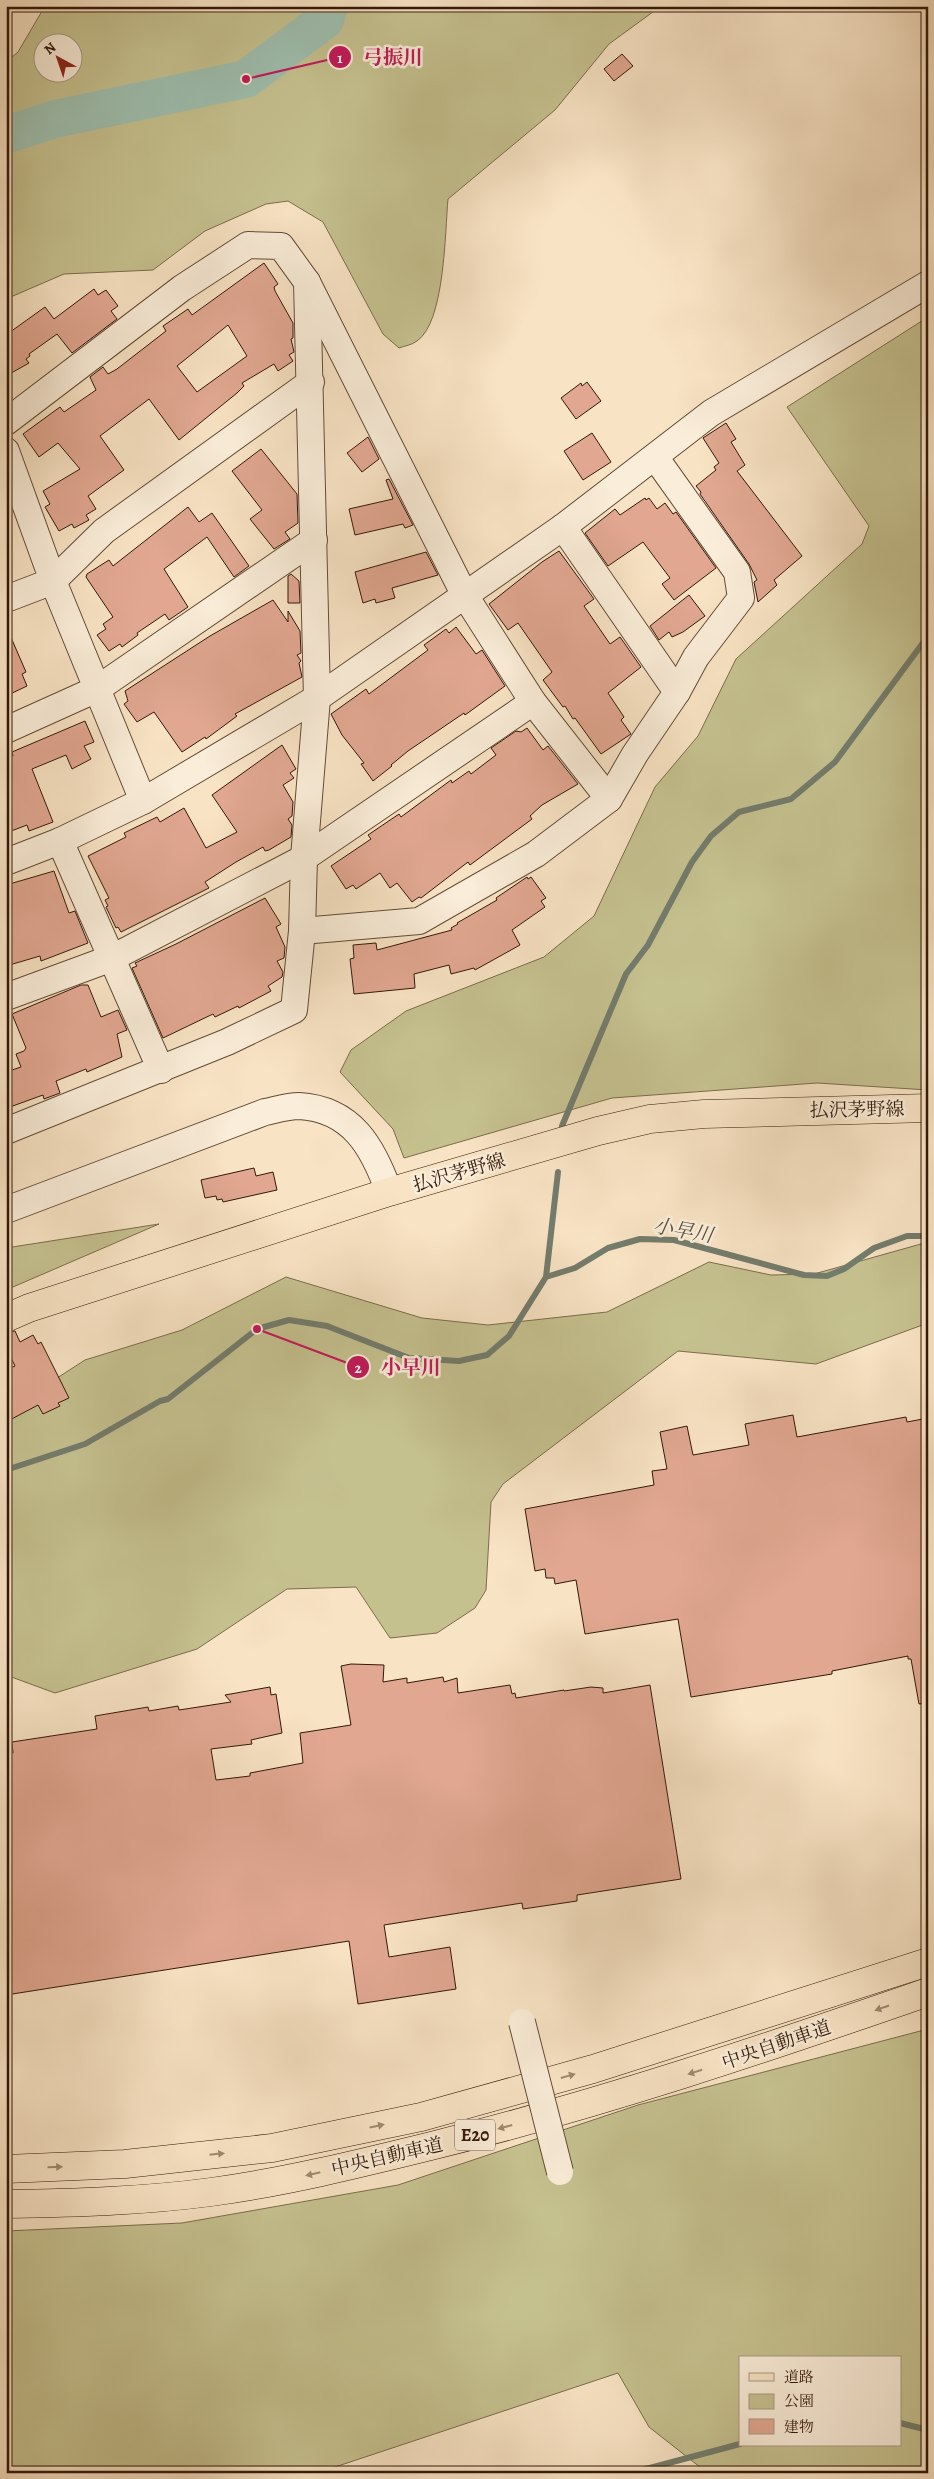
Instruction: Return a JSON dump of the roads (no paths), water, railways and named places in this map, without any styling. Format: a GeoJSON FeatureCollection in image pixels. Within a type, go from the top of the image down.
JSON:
{"type":"FeatureCollection","features":[{"type":"Feature","properties":{"kind":"main road","name":"払沢茅野線"},"geometry":{"type":"LineString","coordinates":[[6,1318],[56,1299],[389,1192],[598,1131],[650,1119],[704,1114],[928,1108]]}},
{"type":"Feature","properties":{"kind":"main road","name":"中央自動車道"},"geometry":{"type":"LineString","coordinates":[[6,2169],[125,2164],[272,2148],[421,2117],[593,2069],[928,1962]]}},
{"type":"Feature","properties":{"kind":"main road","name":"中央自動車道"},"geometry":{"type":"LineString","coordinates":[[6,2204],[129,2200],[210,2192],[298,2178],[389,2157],[573,2109],[658,2084],[928,1992]]}},
{"type":"Feature","properties":{"kind":"street"},"geometry":{"type":"LineString","coordinates":[[6,422],[182,288],[248,245],[280,246],[307,282],[464,594],[533,702],[609,799]]}},
{"type":"Feature","properties":{"kind":"street"},"geometry":{"type":"LineString","coordinates":[[6,1131],[161,1070],[227,1042],[294,1010],[302,931],[304,858],[317,698],[311,382],[307,282]]}},
{"type":"Feature","properties":{"kind":"street"},"geometry":{"type":"LineString","coordinates":[[6,862],[60,840],[143,801],[317,698],[562,527],[712,413],[755,385],[928,284]]}},
{"type":"Feature","properties":{"kind":"street"},"geometry":{"type":"LineString","coordinates":[[6,599],[53,581],[104,531],[311,382]]}},
{"type":"Feature","properties":{"kind":"street"},"geometry":{"type":"LineString","coordinates":[[6,451],[53,581],[143,801]]}},
{"type":"Feature","properties":{"kind":"street"},"geometry":{"type":"LineString","coordinates":[[302,931],[418,921],[536,854],[609,799],[635,754],[677,692],[696,657],[741,598],[737,572],[655,457]]}},
{"type":"Feature","properties":{"kind":"street"},"geometry":{"type":"LineString","coordinates":[[562,527],[677,692]]}},
{"type":"Feature","properties":{"kind":"street"},"geometry":{"type":"LineString","coordinates":[[6,730],[97,689],[314,540]]}},
{"type":"Feature","properties":{"kind":"street"},"geometry":{"type":"LineString","coordinates":[[6,997],[112,958],[304,858],[533,702]]}},
{"type":"Feature","properties":{"kind":"street"},"geometry":{"type":"LineString","coordinates":[[60,840],[161,1070]]}},
{"type":"Feature","properties":{"kind":"street"},"geometry":{"type":"LineString","coordinates":[[6,1210],[264,1112],[298,1106],[328,1112],[353,1126],[369,1146],[380,1167],[389,1192]]}},
{"type":"Feature","properties":{"kind":"street"},"geometry":{"type":"LineString","coordinates":[[520,2019],[561,2179]]}},
{"type":"Feature","properties":{"kind":"waterway"},"geometry":{"type":"LineString","coordinates":[[6,135],[55,119],[246,79],[325,20],[329,6]]}},
{"type":"Feature","properties":{"kind":"waterway"},"geometry":{"type":"LineString","coordinates":[[562,1126],[626,974],[648,945],[692,862],[711,836],[739,812],[791,799],[835,762],[928,636]]}},
{"type":"Feature","properties":{"kind":"waterway"},"geometry":{"type":"LineString","coordinates":[[546,1277],[558,1172]]}},
{"type":"Feature","properties":{"kind":"waterway","name":"小早川"},"geometry":{"type":"LineString","coordinates":[[6,1470],[85,1444],[160,1401],[168,1399],[257,1329],[289,1320],[327,1326],[409,1358],[459,1361],[487,1355],[509,1336],[546,1277],[575,1268],[608,1248],[640,1239],[674,1240],[804,1275],[827,1276],[844,1269],[874,1248],[907,1236],[928,1236]]}},
{"type":"Feature","properties":{"kind":"waterway"},"geometry":{"type":"LineString","coordinates":[[902,2424],[928,2430]]}},
{"type":"Feature","properties":{"kind":"waterway"},"geometry":{"type":"LineString","coordinates":[[631,2473],[739,2444]]}},
{"type":"Feature","properties":{"kind":"place","name":"弓振川"},"geometry":{"type":"Point","coordinates":[246,79]}},
{"type":"Feature","properties":{"kind":"place","name":"小早川"},"geometry":{"type":"Point","coordinates":[257,1329]}}]}
